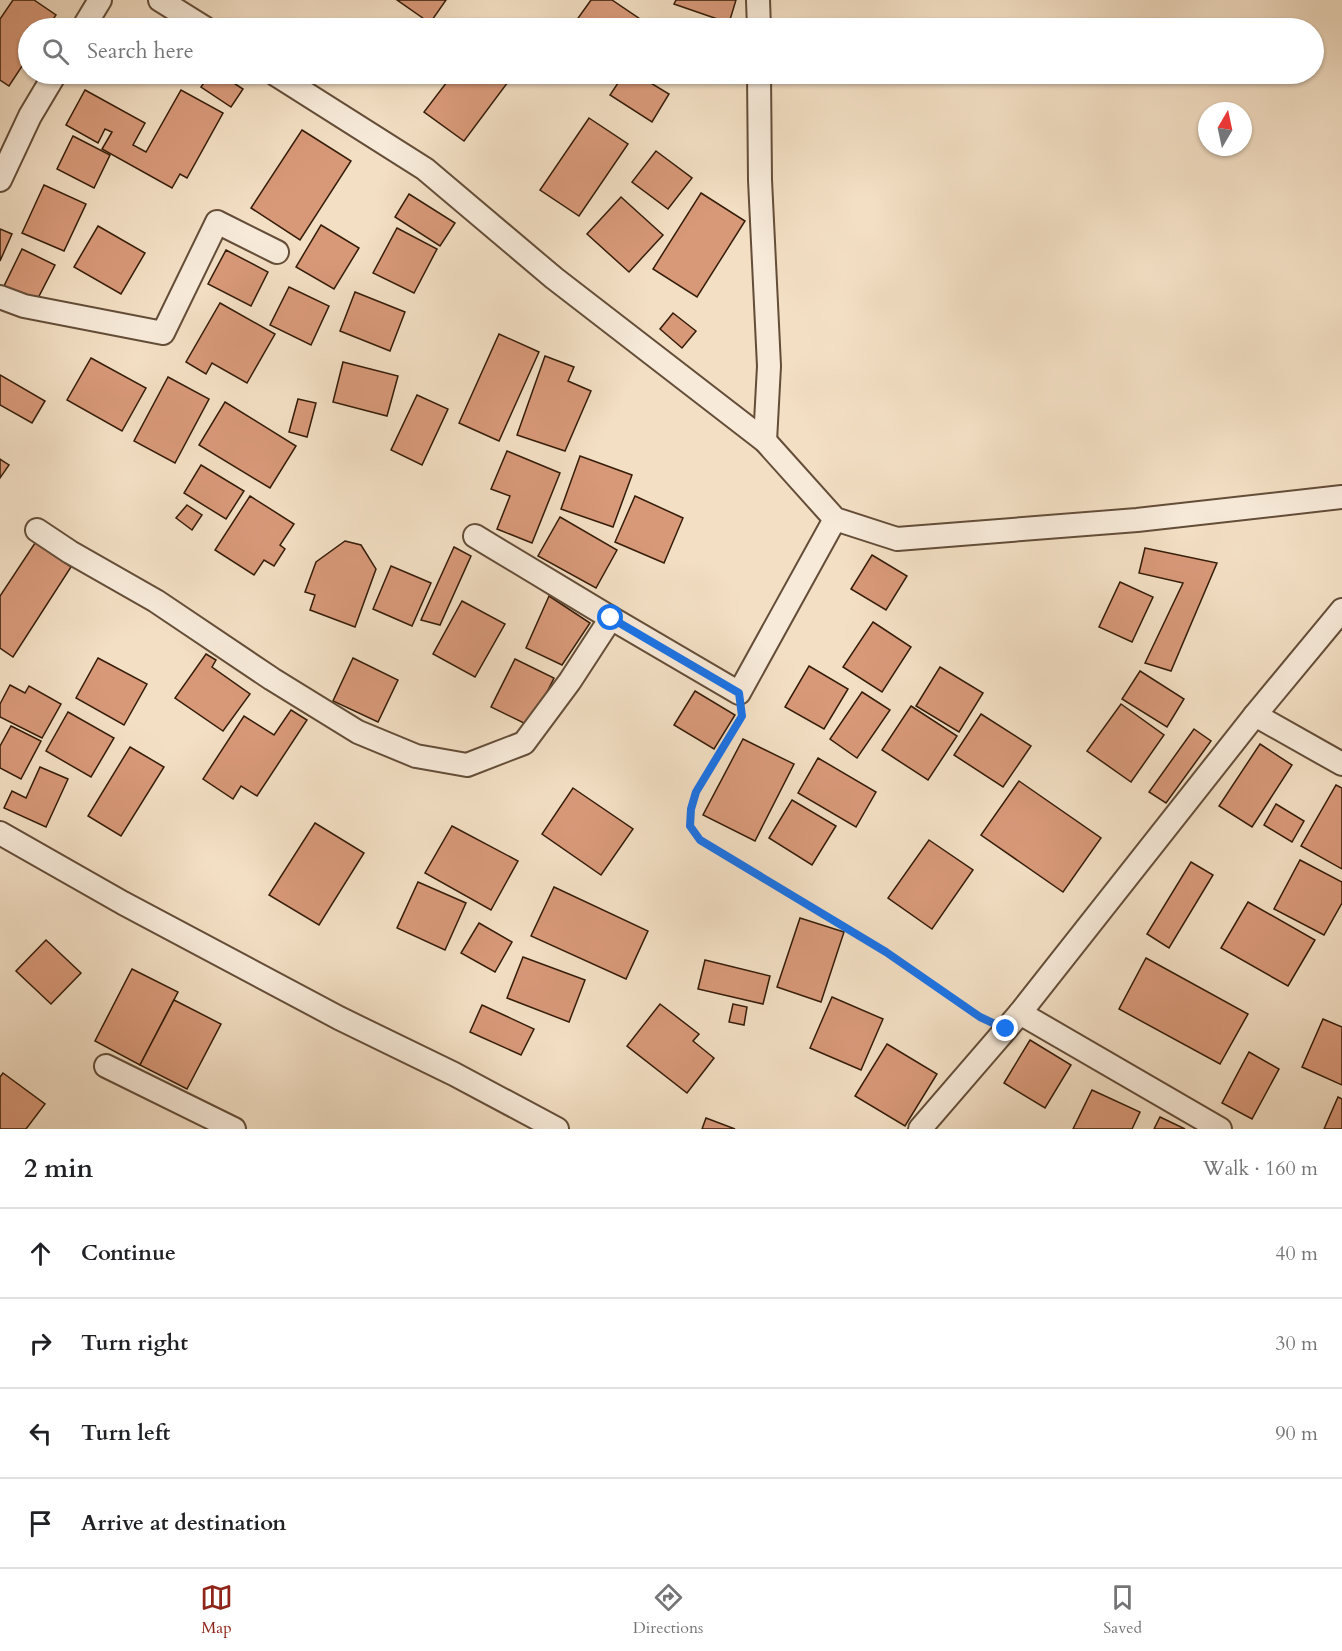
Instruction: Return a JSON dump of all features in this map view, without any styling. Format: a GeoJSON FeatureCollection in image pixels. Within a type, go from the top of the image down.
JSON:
{"type":"FeatureCollection","features":[{"type":"Feature","properties":{"kind":"street"},"geometry":{"type":"LineString","coordinates":[[88,18],[100,0]]}},
{"type":"Feature","properties":{"kind":"street"},"geometry":{"type":"LineString","coordinates":[[160,0],[189,18]]}},
{"type":"Feature","properties":{"kind":"street"},"geometry":{"type":"LineString","coordinates":[[758,0],[759,18]]}},
{"type":"Feature","properties":{"kind":"street"},"geometry":{"type":"LineString","coordinates":[[0,180],[30,116],[49,84]]}},
{"type":"Feature","properties":{"kind":"street"},"geometry":{"type":"LineString","coordinates":[[291,84],[425,169],[554,278],[765,441],[835,519],[897,539],[1137,520],[1342,497]]}},
{"type":"Feature","properties":{"kind":"street"},"geometry":{"type":"LineString","coordinates":[[759,84],[760,180],[769,366],[765,441]]}},
{"type":"Feature","properties":{"kind":"street"},"geometry":{"type":"LineString","coordinates":[[0,297],[24,306],[164,333],[217,222],[277,252]]}},
{"type":"Feature","properties":{"kind":"street"},"geometry":{"type":"LineString","coordinates":[[476,536],[739,693],[835,519]]}},
{"type":"Feature","properties":{"kind":"street"},"geometry":{"type":"LineString","coordinates":[[37,530],[70,552],[156,601],[272,679],[358,732],[416,756],[467,765],[524,743],[570,681],[611,618]]}},
{"type":"Feature","properties":{"kind":"street"},"geometry":{"type":"LineString","coordinates":[[920,1129],[1013,1021],[1255,715],[1342,610]]}},
{"type":"Feature","properties":{"kind":"street"},"geometry":{"type":"LineString","coordinates":[[1255,715],[1342,764]]}},
{"type":"Feature","properties":{"kind":"street"},"geometry":{"type":"LineString","coordinates":[[0,833],[123,903],[339,1018],[454,1074],[557,1129]]}},
{"type":"Feature","properties":{"kind":"street"},"geometry":{"type":"LineString","coordinates":[[1013,1021],[1220,1129]]}},
{"type":"Feature","properties":{"kind":"street"},"geometry":{"type":"LineString","coordinates":[[106,1066],[234,1129]]}},
{"type":"Feature","properties":{"kind":"path"},"geometry":{"type":"LineString","coordinates":[[739,693],[742,716],[696,792],[691,809],[690,826],[700,840],[886,952],[980,1017],[1013,1021]]}},
{"type":"Feature","properties":{"kind":"building"},"geometry":{"type":"Polygon","coordinates":[[[13,0],[34,0],[56,15],[54,18],[18,18],[18,72],[9,86],[0,80],[0,19],[13,0]]]}},
{"type":"Feature","properties":{"kind":"building"},"geometry":{"type":"Polygon","coordinates":[[[397,0],[446,0],[433,18],[423,18],[397,0]]]}},
{"type":"Feature","properties":{"kind":"building"},"geometry":{"type":"Polygon","coordinates":[[[591,0],[612,0],[639,18],[578,18],[591,0]]]}},
{"type":"Feature","properties":{"kind":"building"},"geometry":{"type":"Polygon","coordinates":[[[676,0],[736,0],[731,18],[715,18],[674,4],[676,0]]]}},
{"type":"Feature","properties":{"kind":"building"},"geometry":{"type":"Polygon","coordinates":[[[203,84],[235,84],[243,89],[231,107],[201,87],[203,84]]]}},
{"type":"Feature","properties":{"kind":"building"},"geometry":{"type":"Polygon","coordinates":[[[445,84],[507,84],[464,141],[424,112],[445,84]]]}},
{"type":"Feature","properties":{"kind":"building"},"geometry":{"type":"Polygon","coordinates":[[[617,84],[652,84],[669,94],[652,122],[610,95],[617,84]]]}},
{"type":"Feature","properties":{"kind":"building"},"geometry":{"type":"Polygon","coordinates":[[[85,90],[145,123],[133,145],[146,152],[181,90],[223,113],[187,178],[180,174],[172,188],[102,149],[112,132],[105,129],[98,143],[66,125],[85,90]]]}},
{"type":"Feature","properties":{"kind":"building"},"geometry":{"type":"Polygon","coordinates":[[[589,118],[628,144],[579,216],[540,190],[589,118]]]}},
{"type":"Feature","properties":{"kind":"building"},"geometry":{"type":"Polygon","coordinates":[[[302,130],[351,161],[300,240],[251,208],[302,130]]]}},
{"type":"Feature","properties":{"kind":"building"},"geometry":{"type":"Polygon","coordinates":[[[73,136],[110,155],[94,188],[57,169],[73,136]]]}},
{"type":"Feature","properties":{"kind":"building"},"geometry":{"type":"Polygon","coordinates":[[[656,151],[692,178],[668,209],[632,182],[656,151]]]}},
{"type":"Feature","properties":{"kind":"building"},"geometry":{"type":"Polygon","coordinates":[[[44,185],[86,204],[64,251],[22,233],[44,185]]]}},
{"type":"Feature","properties":{"kind":"building"},"geometry":{"type":"Polygon","coordinates":[[[701,193],[745,221],[697,297],[653,269],[701,193]]]}},
{"type":"Feature","properties":{"kind":"building"},"geometry":{"type":"Polygon","coordinates":[[[409,194],[455,223],[440,246],[395,217],[409,194]]]}},
{"type":"Feature","properties":{"kind":"building"},"geometry":{"type":"Polygon","coordinates":[[[621,197],[663,235],[629,272],[587,234],[621,197]]]}},
{"type":"Feature","properties":{"kind":"building"},"geometry":{"type":"Polygon","coordinates":[[[321,225],[359,248],[334,289],[296,267],[321,225]]]}},
{"type":"Feature","properties":{"kind":"building"},"geometry":{"type":"Polygon","coordinates":[[[98,226],[145,253],[121,294],[74,267],[98,226]]]}},
{"type":"Feature","properties":{"kind":"building"},"geometry":{"type":"Polygon","coordinates":[[[397,228],[437,249],[414,293],[373,273],[397,228]]]}},
{"type":"Feature","properties":{"kind":"building"},"geometry":{"type":"Polygon","coordinates":[[[0,229],[12,234],[0,261],[0,229]]]}},
{"type":"Feature","properties":{"kind":"building"},"geometry":{"type":"Polygon","coordinates":[[[22,249],[55,265],[36,302],[4,286],[22,249]]]}},
{"type":"Feature","properties":{"kind":"building"},"geometry":{"type":"Polygon","coordinates":[[[226,250],[268,272],[251,306],[208,284],[226,250]]]}},
{"type":"Feature","properties":{"kind":"building"},"geometry":{"type":"Polygon","coordinates":[[[289,287],[329,306],[311,345],[270,325],[289,287]]]}},
{"type":"Feature","properties":{"kind":"building"},"geometry":{"type":"Polygon","coordinates":[[[355,292],[405,312],[390,351],[340,331],[355,292]]]}},
{"type":"Feature","properties":{"kind":"building"},"geometry":{"type":"Polygon","coordinates":[[[220,303],[275,334],[247,383],[212,363],[206,374],[186,362],[220,303]]]}},
{"type":"Feature","properties":{"kind":"building"},"geometry":{"type":"Polygon","coordinates":[[[673,313],[696,331],[682,348],[660,329],[673,313]]]}},
{"type":"Feature","properties":{"kind":"building"},"geometry":{"type":"Polygon","coordinates":[[[499,334],[539,352],[499,441],[459,423],[499,334]]]}},
{"type":"Feature","properties":{"kind":"building"},"geometry":{"type":"Polygon","coordinates":[[[545,356],[574,367],[568,381],[591,391],[565,451],[517,435],[545,356]]]}},
{"type":"Feature","properties":{"kind":"building"},"geometry":{"type":"Polygon","coordinates":[[[91,358],[146,388],[122,431],[67,400],[91,358]]]}},
{"type":"Feature","properties":{"kind":"building"},"geometry":{"type":"Polygon","coordinates":[[[343,362],[398,376],[387,416],[333,402],[343,362]]]}},
{"type":"Feature","properties":{"kind":"building"},"geometry":{"type":"Polygon","coordinates":[[[0,375],[45,401],[32,423],[0,405],[0,375]]]}},
{"type":"Feature","properties":{"kind":"building"},"geometry":{"type":"Polygon","coordinates":[[[168,377],[209,399],[175,463],[134,441],[168,377]]]}},
{"type":"Feature","properties":{"kind":"building"},"geometry":{"type":"Polygon","coordinates":[[[417,395],[448,409],[422,465],[391,450],[417,395]]]}},
{"type":"Feature","properties":{"kind":"building"},"geometry":{"type":"Polygon","coordinates":[[[298,399],[316,403],[307,437],[289,432],[298,399]]]}},
{"type":"Feature","properties":{"kind":"building"},"geometry":{"type":"Polygon","coordinates":[[[225,402],[296,446],[270,488],[199,445],[225,402]]]}},
{"type":"Feature","properties":{"kind":"building"},"geometry":{"type":"Polygon","coordinates":[[[507,451],[560,473],[532,543],[497,529],[510,496],[491,489],[507,451]]]}},
{"type":"Feature","properties":{"kind":"building"},"geometry":{"type":"Polygon","coordinates":[[[580,456],[632,475],[613,527],[561,509],[580,456]]]}},
{"type":"Feature","properties":{"kind":"building"},"geometry":{"type":"Polygon","coordinates":[[[0,459],[9,465],[0,478],[0,459]]]}},
{"type":"Feature","properties":{"kind":"building"},"geometry":{"type":"Polygon","coordinates":[[[201,465],[244,491],[226,519],[184,493],[201,465]]]}},
{"type":"Feature","properties":{"kind":"building"},"geometry":{"type":"Polygon","coordinates":[[[250,496],[294,524],[280,545],[285,549],[274,566],[264,560],[254,575],[215,550],[250,496]]]}},
{"type":"Feature","properties":{"kind":"building"},"geometry":{"type":"Polygon","coordinates":[[[635,496],[683,518],[664,563],[615,542],[635,496]]]}},
{"type":"Feature","properties":{"kind":"building"},"geometry":{"type":"Polygon","coordinates":[[[187,505],[202,515],[192,530],[176,518],[187,505]]]}},
{"type":"Feature","properties":{"kind":"building"},"geometry":{"type":"Polygon","coordinates":[[[560,517],[617,550],[596,588],[538,556],[560,517]]]}},
{"type":"Feature","properties":{"kind":"building"},"geometry":{"type":"Polygon","coordinates":[[[345,541],[361,545],[376,569],[355,627],[310,610],[315,595],[305,592],[316,562],[345,541]]]}},
{"type":"Feature","properties":{"kind":"building"},"geometry":{"type":"Polygon","coordinates":[[[35,543],[71,567],[13,657],[0,648],[0,596],[35,543]]]}},
{"type":"Feature","properties":{"kind":"building"},"geometry":{"type":"Polygon","coordinates":[[[454,547],[471,556],[440,625],[421,620],[454,547]]]}},
{"type":"Feature","properties":{"kind":"building"},"geometry":{"type":"Polygon","coordinates":[[[1145,548],[1217,563],[1171,671],[1145,663],[1183,583],[1139,573],[1145,548]]]}},
{"type":"Feature","properties":{"kind":"building"},"geometry":{"type":"Polygon","coordinates":[[[872,555],[907,576],[886,610],[851,589],[872,555]]]}},
{"type":"Feature","properties":{"kind":"building"},"geometry":{"type":"Polygon","coordinates":[[[391,566],[431,583],[412,626],[373,609],[391,566]]]}},
{"type":"Feature","properties":{"kind":"building"},"geometry":{"type":"Polygon","coordinates":[[[1120,582],[1153,597],[1132,642],[1099,627],[1120,582]]]}},
{"type":"Feature","properties":{"kind":"building"},"geometry":{"type":"Polygon","coordinates":[[[549,596],[590,623],[562,665],[526,648],[549,596]]]}},
{"type":"Feature","properties":{"kind":"building"},"geometry":{"type":"Polygon","coordinates":[[[462,601],[505,624],[475,677],[433,654],[462,601]]]}},
{"type":"Feature","properties":{"kind":"building"},"geometry":{"type":"Polygon","coordinates":[[[873,622],[911,647],[882,692],[843,667],[873,622]]]}},
{"type":"Feature","properties":{"kind":"building"},"geometry":{"type":"Polygon","coordinates":[[[206,654],[216,660],[212,667],[250,694],[223,731],[175,698],[206,654]]]}},
{"type":"Feature","properties":{"kind":"building"},"geometry":{"type":"Polygon","coordinates":[[[98,658],[147,684],[124,725],[76,698],[98,658]]]}},
{"type":"Feature","properties":{"kind":"building"},"geometry":{"type":"Polygon","coordinates":[[[353,658],[398,680],[378,722],[333,701],[353,658]]]}},
{"type":"Feature","properties":{"kind":"building"},"geometry":{"type":"Polygon","coordinates":[[[515,659],[554,678],[530,726],[491,707],[515,659]]]}},
{"type":"Feature","properties":{"kind":"building"},"geometry":{"type":"Polygon","coordinates":[[[809,666],[848,689],[824,729],[785,707],[809,666]]]}},
{"type":"Feature","properties":{"kind":"building"},"geometry":{"type":"Polygon","coordinates":[[[940,667],[983,693],[959,732],[916,706],[940,667]]]}},
{"type":"Feature","properties":{"kind":"building"},"geometry":{"type":"Polygon","coordinates":[[[1140,671],[1184,699],[1167,727],[1122,699],[1140,671]]]}},
{"type":"Feature","properties":{"kind":"building"},"geometry":{"type":"Polygon","coordinates":[[[10,685],[25,693],[29,686],[61,704],[42,738],[0,717],[0,704],[10,685]]]}},
{"type":"Feature","properties":{"kind":"building"},"geometry":{"type":"Polygon","coordinates":[[[695,691],[735,715],[714,749],[674,725],[695,691]]]}},
{"type":"Feature","properties":{"kind":"building"},"geometry":{"type":"Polygon","coordinates":[[[862,692],[890,710],[857,758],[830,739],[862,692]]]}},
{"type":"Feature","properties":{"kind":"building"},"geometry":{"type":"Polygon","coordinates":[[[1121,704],[1164,735],[1131,782],[1087,751],[1121,704]]]}},
{"type":"Feature","properties":{"kind":"building"},"geometry":{"type":"Polygon","coordinates":[[[911,706],[957,736],[928,780],[882,750],[911,706]]]}},
{"type":"Feature","properties":{"kind":"building"},"geometry":{"type":"Polygon","coordinates":[[[291,710],[307,720],[257,796],[241,786],[233,799],[203,779],[244,716],[274,735],[291,710]]]}},
{"type":"Feature","properties":{"kind":"building"},"geometry":{"type":"Polygon","coordinates":[[[68,712],[114,738],[91,777],[46,751],[68,712]]]}},
{"type":"Feature","properties":{"kind":"building"},"geometry":{"type":"Polygon","coordinates":[[[981,714],[1031,746],[1003,787],[954,755],[981,714]]]}},
{"type":"Feature","properties":{"kind":"building"},"geometry":{"type":"Polygon","coordinates":[[[11,726],[41,741],[21,779],[0,768],[0,746],[11,726]]]}},
{"type":"Feature","properties":{"kind":"building"},"geometry":{"type":"Polygon","coordinates":[[[1194,729],[1211,741],[1166,803],[1149,792],[1194,729]]]}},
{"type":"Feature","properties":{"kind":"building"},"geometry":{"type":"Polygon","coordinates":[[[743,739],[794,764],[755,841],[703,815],[743,739]]]}},
{"type":"Feature","properties":{"kind":"building"},"geometry":{"type":"Polygon","coordinates":[[[1260,744],[1292,765],[1252,827],[1219,806],[1260,744]]]}},
{"type":"Feature","properties":{"kind":"building"},"geometry":{"type":"Polygon","coordinates":[[[130,747],[164,767],[121,836],[88,816],[130,747]]]}},
{"type":"Feature","properties":{"kind":"building"},"geometry":{"type":"Polygon","coordinates":[[[818,758],[876,792],[856,827],[798,793],[818,758]]]}},
{"type":"Feature","properties":{"kind":"building"},"geometry":{"type":"Polygon","coordinates":[[[40,767],[68,779],[46,827],[4,808],[12,791],[26,798],[40,767]]]}},
{"type":"Feature","properties":{"kind":"building"},"geometry":{"type":"Polygon","coordinates":[[[1019,781],[1101,838],[1063,892],[981,835],[1019,781]]]}},
{"type":"Feature","properties":{"kind":"building"},"geometry":{"type":"Polygon","coordinates":[[[1336,785],[1342,788],[1342,869],[1301,846],[1336,785]]]}},
{"type":"Feature","properties":{"kind":"building"},"geometry":{"type":"Polygon","coordinates":[[[573,788],[633,829],[601,875],[542,834],[573,788]]]}},
{"type":"Feature","properties":{"kind":"building"},"geometry":{"type":"Polygon","coordinates":[[[792,800],[836,826],[812,865],[769,838],[792,800]]]}},
{"type":"Feature","properties":{"kind":"building"},"geometry":{"type":"Polygon","coordinates":[[[1276,804],[1304,821],[1292,842],[1264,825],[1276,804]]]}},
{"type":"Feature","properties":{"kind":"building"},"geometry":{"type":"Polygon","coordinates":[[[315,823],[364,853],[319,925],[269,895],[315,823]]]}},
{"type":"Feature","properties":{"kind":"building"},"geometry":{"type":"Polygon","coordinates":[[[452,826],[518,861],[491,910],[425,873],[452,826]]]}},
{"type":"Feature","properties":{"kind":"building"},"geometry":{"type":"Polygon","coordinates":[[[929,840],[973,870],[932,929],[888,898],[929,840]]]}},
{"type":"Feature","properties":{"kind":"building"},"geometry":{"type":"Polygon","coordinates":[[[1300,860],[1342,882],[1342,903],[1324,935],[1274,909],[1300,860]]]}},
{"type":"Feature","properties":{"kind":"building"},"geometry":{"type":"Polygon","coordinates":[[[1191,862],[1213,875],[1169,948],[1147,934],[1191,862]]]}},
{"type":"Feature","properties":{"kind":"building"},"geometry":{"type":"Polygon","coordinates":[[[418,882],[466,903],[445,950],[397,928],[418,882]]]}},
{"type":"Feature","properties":{"kind":"building"},"geometry":{"type":"Polygon","coordinates":[[[554,887],[648,931],[626,979],[531,936],[554,887]]]}},
{"type":"Feature","properties":{"kind":"building"},"geometry":{"type":"Polygon","coordinates":[[[1248,902],[1315,940],[1288,986],[1221,948],[1248,902]]]}},
{"type":"Feature","properties":{"kind":"building"},"geometry":{"type":"Polygon","coordinates":[[[800,918],[844,932],[821,1002],[777,987],[800,918]]]}},
{"type":"Feature","properties":{"kind":"building"},"geometry":{"type":"Polygon","coordinates":[[[479,923],[512,942],[495,972],[461,953],[479,923]]]}},
{"type":"Feature","properties":{"kind":"building"},"geometry":{"type":"Polygon","coordinates":[[[46,940],[81,973],[51,1004],[16,971],[46,940]]]}},
{"type":"Feature","properties":{"kind":"building"},"geometry":{"type":"Polygon","coordinates":[[[523,957],[585,980],[569,1022],[507,998],[523,957]]]}},
{"type":"Feature","properties":{"kind":"building"},"geometry":{"type":"Polygon","coordinates":[[[1146,958],[1248,1014],[1220,1064],[1119,1009],[1146,958]]]}},
{"type":"Feature","properties":{"kind":"building"},"geometry":{"type":"Polygon","coordinates":[[[705,960],[770,976],[763,1004],[698,989],[705,960]]]}},
{"type":"Feature","properties":{"kind":"building"},"geometry":{"type":"Polygon","coordinates":[[[132,969],[178,992],[140,1065],[95,1041],[132,969]]]}},
{"type":"Feature","properties":{"kind":"building"},"geometry":{"type":"Polygon","coordinates":[[[832,997],[883,1019],[861,1070],[810,1048],[832,997]]]}},
{"type":"Feature","properties":{"kind":"building"},"geometry":{"type":"Polygon","coordinates":[[[174,1000],[221,1024],[187,1089],[140,1065],[174,1000]]]}},
{"type":"Feature","properties":{"kind":"building"},"geometry":{"type":"Polygon","coordinates":[[[660,1004],[699,1034],[693,1041],[714,1058],[687,1093],[627,1046],[660,1004]]]}},
{"type":"Feature","properties":{"kind":"building"},"geometry":{"type":"Polygon","coordinates":[[[733,1004],[747,1007],[744,1025],[729,1022],[733,1004]]]}},
{"type":"Feature","properties":{"kind":"building"},"geometry":{"type":"Polygon","coordinates":[[[482,1005],[534,1029],[521,1055],[470,1032],[482,1005]]]}},
{"type":"Feature","properties":{"kind":"building"},"geometry":{"type":"Polygon","coordinates":[[[1323,1019],[1342,1027],[1342,1085],[1302,1067],[1323,1019]]]}},
{"type":"Feature","properties":{"kind":"building"},"geometry":{"type":"Polygon","coordinates":[[[1030,1040],[1071,1065],[1045,1108],[1004,1083],[1030,1040]]]}},
{"type":"Feature","properties":{"kind":"building"},"geometry":{"type":"Polygon","coordinates":[[[887,1044],[937,1074],[905,1126],[855,1096],[887,1044]]]}},
{"type":"Feature","properties":{"kind":"building"},"geometry":{"type":"Polygon","coordinates":[[[1249,1052],[1279,1069],[1252,1119],[1222,1103],[1249,1052]]]}},
{"type":"Feature","properties":{"kind":"building"},"geometry":{"type":"Polygon","coordinates":[[[3,1073],[45,1104],[26,1129],[0,1129],[0,1077],[3,1073]]]}},
{"type":"Feature","properties":{"kind":"building"},"geometry":{"type":"Polygon","coordinates":[[[1092,1090],[1140,1112],[1132,1129],[1073,1129],[1092,1090]]]}},
{"type":"Feature","properties":{"kind":"building"},"geometry":{"type":"Polygon","coordinates":[[[1338,1097],[1342,1099],[1342,1129],[1324,1129],[1338,1097]]]}},
{"type":"Feature","properties":{"kind":"building"},"geometry":{"type":"Polygon","coordinates":[[[1160,1117],[1185,1129],[1154,1129],[1160,1117]]]}},
{"type":"Feature","properties":{"kind":"building"},"geometry":{"type":"Polygon","coordinates":[[[706,1118],[735,1129],[702,1129],[706,1118]]]}},
{"type":"Feature","properties":{"kind":"route"},"geometry":{"type":"LineString","coordinates":[[611,618],[739,693],[742,716],[696,792],[691,809],[690,826],[700,840],[886,952],[980,1017],[1006,1029]]}}]}
